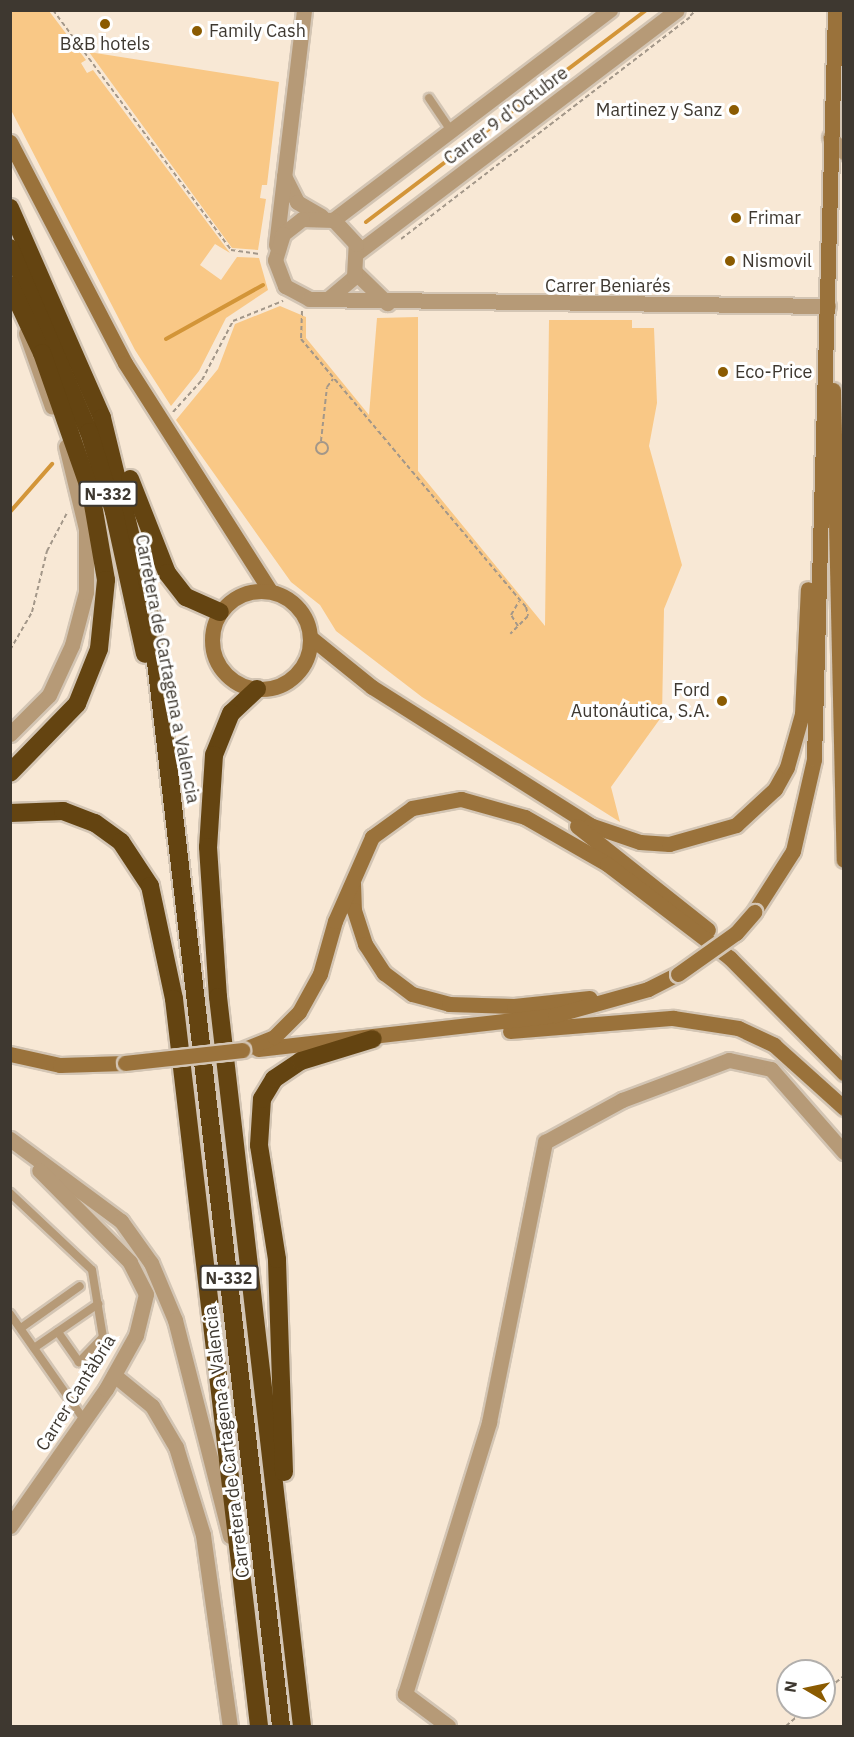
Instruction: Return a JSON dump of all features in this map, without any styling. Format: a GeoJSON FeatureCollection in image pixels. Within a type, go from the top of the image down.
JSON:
{"type":"FeatureCollection","features":[{"type":"Feature","properties":{"kind":"highway","name":"Carretera de Cartagena a Valencia"},"geometry":{"type":"LineString","coordinates":[[10,208],[80,358],[140,559],[166,716],[177,830],[281,1726]]}},
{"type":"Feature","properties":{"kind":"highway","name":"Carretera de Cartagena a Valencia"},"geometry":{"type":"LineString","coordinates":[[10,248],[65,369],[114,512],[177,830]]}},
{"type":"Feature","properties":{"kind":"highway"},"geometry":{"type":"LineString","coordinates":[[10,773],[76,704],[99,650],[106,580],[91,493],[60,400],[13,290]]}},
{"type":"Feature","properties":{"kind":"highway"},"geometry":{"type":"LineString","coordinates":[[80,358],[107,412],[167,573],[186,597],[220,612]]}},
{"type":"Feature","properties":{"kind":"highway"},"geometry":{"type":"LineString","coordinates":[[256,689],[231,713],[214,755],[208,847],[218,997],[302,1726]]}},
{"type":"Feature","properties":{"kind":"highway"},"geometry":{"type":"LineString","coordinates":[[10,813],[63,811],[95,823],[121,842],[150,885],[174,999],[238,1564],[259,1726]]}},
{"type":"Feature","properties":{"kind":"highway"},"geometry":{"type":"LineString","coordinates":[[285,1576],[277,1259],[258,1121],[274,1079],[301,1061],[373,1039]]}},
{"type":"Feature","properties":{"kind":"main road"},"geometry":{"type":"LineString","coordinates":[[834,13],[828,328],[843,860]]}},
{"type":"Feature","properties":{"kind":"main road"},"geometry":{"type":"LineString","coordinates":[[10,142],[125,363],[270,591],[298,607],[310,637],[335,662],[590,825],[640,842],[691,841],[736,825],[755,811],[788,767],[802,714],[809,546],[818,500]]}},
{"type":"Feature","properties":{"kind":"main road"},"geometry":{"type":"LineString","coordinates":[[10,1054],[60,1065],[125,1063],[439,1032],[555,1015],[623,997],[678,974],[736,933],[754,912],[793,851],[809,799],[818,701],[818,500],[828,328]]}},
{"type":"Feature","properties":{"kind":"main road"},"geometry":{"type":"LineString","coordinates":[[270,591],[242,594],[220,612],[212,636],[216,660],[234,682],[256,689],[278,686],[295,675],[307,658],[310,637]]}},
{"type":"Feature","properties":{"kind":"main road"},"geometry":{"type":"LineString","coordinates":[[521,783],[692,914],[730,958],[843,1073]]}},
{"type":"Feature","properties":{"kind":"main road"},"geometry":{"type":"LineString","coordinates":[[242,1050],[274,1037],[299,1012],[320,974],[352,877],[372,837],[412,808],[461,799],[484,804],[570,840],[730,958]]}},
{"type":"Feature","properties":{"kind":"main road"},"geometry":{"type":"LineString","coordinates":[[352,877],[354,910],[365,944],[384,973],[412,994],[449,1004],[514,1006],[623,997]]}},
{"type":"Feature","properties":{"kind":"main road"},"geometry":{"type":"LineString","coordinates":[[439,1032],[673,1018],[704,1021],[774,1045],[843,1108]]}},
{"type":"Feature","properties":{"kind":"street"},"geometry":{"type":"LineString","coordinates":[[284,176],[297,202],[350,233],[358,252],[356,272],[329,298],[305,298],[285,286],[270,251],[284,176],[304,10]]}},
{"type":"Feature","properties":{"kind":"street","name":"Carrer 9 d’Octubre"},"geometry":{"type":"LineString","coordinates":[[327,218],[610,10]]}},
{"type":"Feature","properties":{"kind":"street","name":"Carrer 9 d’Octubre"},"geometry":{"type":"LineString","coordinates":[[358,252],[677,10]]}},
{"type":"Feature","properties":{"kind":"street"},"geometry":{"type":"LineString","coordinates":[[830,137],[843,152]]}},
{"type":"Feature","properties":{"kind":"street"},"geometry":{"type":"LineString","coordinates":[[270,251],[294,223],[327,218]]}},
{"type":"Feature","properties":{"kind":"street"},"geometry":{"type":"LineString","coordinates":[[356,272],[387,303]]}},
{"type":"Feature","properties":{"kind":"street"},"geometry":{"type":"LineString","coordinates":[[10,734],[49,695],[72,645],[86,592],[86,529],[70,456],[13,290]]}},
{"type":"Feature","properties":{"kind":"street","name":"Carrer Beniarés"},"geometry":{"type":"LineString","coordinates":[[329,298],[387,303],[828,306]]}},
{"type":"Feature","properties":{"kind":"street"},"geometry":{"type":"LineString","coordinates":[[448,1726],[405,1694],[489,1422],[545,1142],[622,1100],[729,1060],[771,1069],[843,1152]]}},
{"type":"Feature","properties":{"kind":"street"},"geometry":{"type":"LineString","coordinates":[[10,1141],[121,1221],[151,1263],[175,1320],[238,1564]]}},
{"type":"Feature","properties":{"kind":"street","name":"Carrer Cantàbria"},"geometry":{"type":"LineString","coordinates":[[10,1141],[130,1262],[146,1294],[136,1335],[114,1375],[85,1422],[10,1526]]}},
{"type":"Feature","properties":{"kind":"street"},"geometry":{"type":"LineString","coordinates":[[114,1375],[152,1406],[176,1447],[203,1535],[230,1726]]}},
{"type":"Feature","properties":{"kind":"lane"},"geometry":{"type":"LineString","coordinates":[[429,98],[450,129]]}},
{"type":"Feature","properties":{"kind":"lane"},"geometry":{"type":"LineString","coordinates":[[10,1193],[86,1261],[98,1304],[103,1337],[79,1362],[57,1332]]}},
{"type":"Feature","properties":{"kind":"lane"},"geometry":{"type":"LineString","coordinates":[[21,1328],[80,1286]]}},
{"type":"Feature","properties":{"kind":"lane"},"geometry":{"type":"LineString","coordinates":[[34,1348],[98,1304]]}},
{"type":"Feature","properties":{"kind":"lane"},"geometry":{"type":"LineString","coordinates":[[10,1314],[85,1422]]}},
{"type":"Feature","properties":{"kind":"path"},"geometry":{"type":"LineString","coordinates":[[53,10],[231,250],[270,251]]}},
{"type":"Feature","properties":{"kind":"path"},"geometry":{"type":"LineString","coordinates":[[395,240],[409,237],[686,26],[696,10]]}},
{"type":"Feature","properties":{"kind":"path"},"geometry":{"type":"LineString","coordinates":[[172,412],[202,380],[233,321],[283,301]]}},
{"type":"Feature","properties":{"kind":"path"},"geometry":{"type":"LineString","coordinates":[[302,311],[301,339],[529,612],[510,634]]}},
{"type":"Feature","properties":{"kind":"path"},"geometry":{"type":"LineString","coordinates":[[321,441],[328,447],[323,454],[315,447],[321,441],[327,387],[333,379]]}},
{"type":"Feature","properties":{"kind":"path"},"geometry":{"type":"LineString","coordinates":[[10,650],[32,612],[47,551],[74,501]]}},
{"type":"Feature","properties":{"kind":"path"},"geometry":{"type":"LineString","coordinates":[[518,626],[511,615],[519,600]]}},
{"type":"Feature","properties":{"kind":"shaded area"},"geometry":{"type":"Polygon","coordinates":[[[10,11],[49,11],[86,60],[81,63],[87,73],[93,70],[230,253],[215,244],[200,265],[221,280],[237,257],[259,258],[268,290],[226,318],[199,371],[171,406],[135,350],[11,110],[10,11]]]}},
{"type":"Feature","properties":{"kind":"shaded area"},"geometry":{"type":"Polygon","coordinates":[[[89,52],[279,82],[267,185],[262,185],[260,198],[266,199],[258,250],[232,248],[89,52]]]}},
{"type":"Feature","properties":{"kind":"shaded area"},"geometry":{"type":"Polygon","coordinates":[[[280,306],[306,317],[306,338],[369,415],[377,318],[418,317],[418,471],[545,626],[549,320],[632,320],[632,328],[654,328],[657,403],[649,446],[682,565],[664,609],[662,716],[611,787],[620,822],[422,697],[336,631],[320,605],[291,582],[176,420],[218,369],[235,324],[280,306]]]}},
{"type":"Feature","properties":{"kind":"waterway"},"geometry":{"type":"LineString","coordinates":[[366,222],[646,10]]}},
{"type":"Feature","properties":{"kind":"waterway"},"geometry":{"type":"LineString","coordinates":[[166,339],[263,285]]}},
{"type":"Feature","properties":{"kind":"waterway"},"geometry":{"type":"LineString","coordinates":[[10,512],[52,464]]}},
{"type":"Feature","properties":{"kind":"place","name":"B&B hotels"},"geometry":{"type":"Point","coordinates":[105,24]}},
{"type":"Feature","properties":{"kind":"place","name":"Family Cash"},"geometry":{"type":"Point","coordinates":[197,31]}},
{"type":"Feature","properties":{"kind":"place","name":"Martinez y Sanz"},"geometry":{"type":"Point","coordinates":[734,110]}},
{"type":"Feature","properties":{"kind":"place","name":"Frimar"},"geometry":{"type":"Point","coordinates":[736,218]}},
{"type":"Feature","properties":{"kind":"place","name":"Nismovil"},"geometry":{"type":"Point","coordinates":[730,261]}},
{"type":"Feature","properties":{"kind":"place","name":"Eco-Price"},"geometry":{"type":"Point","coordinates":[723,372]}},
{"type":"Feature","properties":{"kind":"place","name":"Ford Autonáutica, S.A."},"geometry":{"type":"Point","coordinates":[722,701]}}]}
